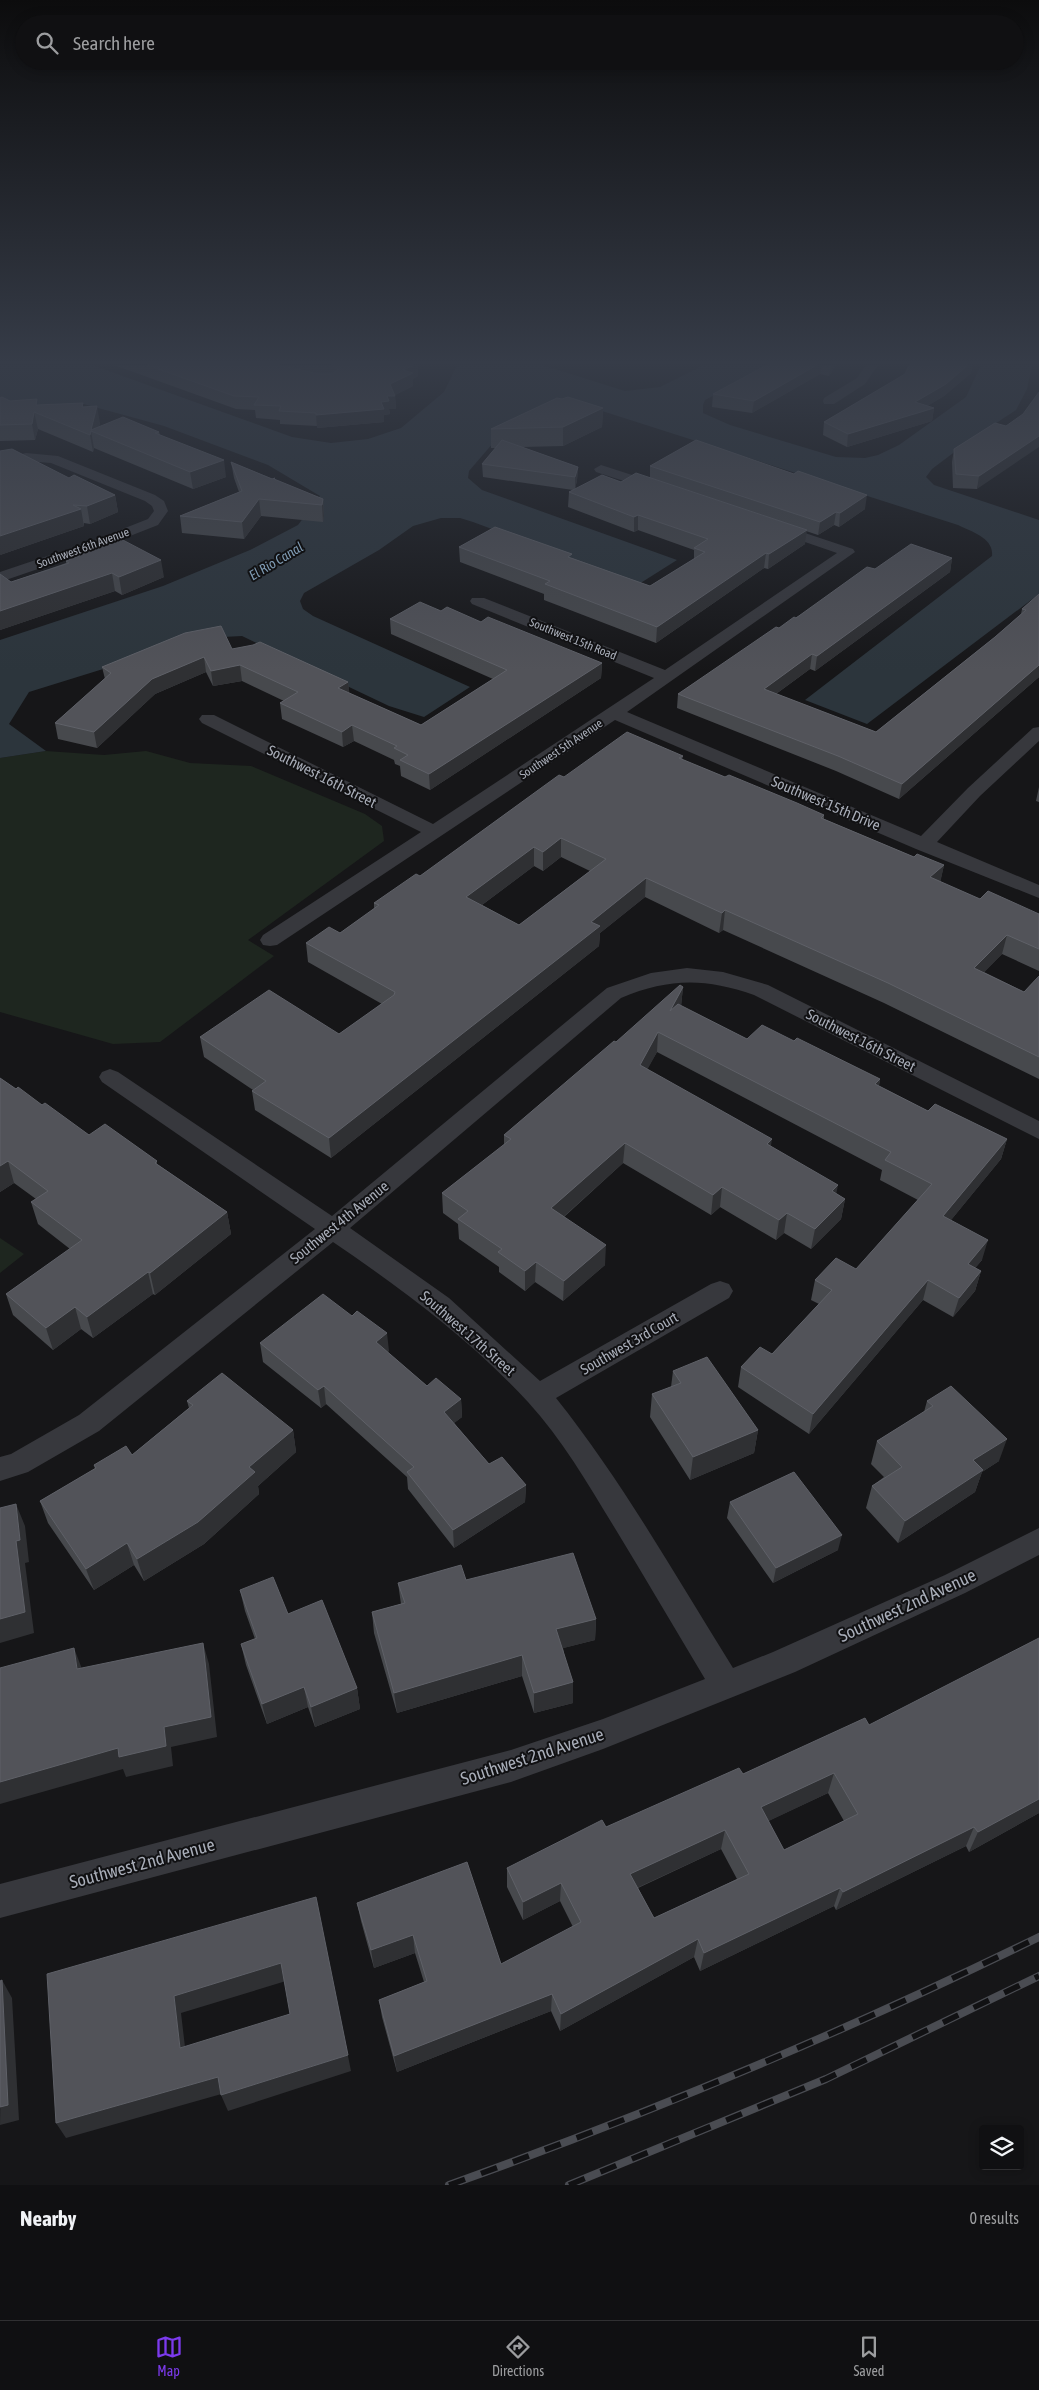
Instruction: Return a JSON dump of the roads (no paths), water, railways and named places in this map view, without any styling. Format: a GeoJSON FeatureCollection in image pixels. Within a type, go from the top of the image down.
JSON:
{"type":"FeatureCollection","features":[{"type":"Feature","properties":{"kind":"street","name":"Southwest 6th Avenue"},"geometry":{"type":"LineString","coordinates":[[0,577],[97,544],[153,522],[161,511],[159,504],[150,498],[73,467]]}},
{"type":"Feature","properties":{"kind":"street"},"geometry":{"type":"LineString","coordinates":[[601,469],[666,491]]}},
{"type":"Feature","properties":{"kind":"street","name":"Southwest 5th Avenue"},"geometry":{"type":"LineString","coordinates":[[270,940],[614,713],[848,552],[769,525]]}},
{"type":"Feature","properties":{"kind":"street","name":"Southwest 15th Road"},"geometry":{"type":"LineString","coordinates":[[478,601],[667,677]]}},
{"type":"Feature","properties":{"kind":"street","name":"Southwest 15th Drive"},"geometry":{"type":"LineString","coordinates":[[614,713],[1039,892]]}},
{"type":"Feature","properties":{"kind":"street","name":"Southwest 16th Street"},"geometry":{"type":"LineString","coordinates":[[208,719],[435,832]]}},
{"type":"Feature","properties":{"kind":"street"},"geometry":{"type":"LineString","coordinates":[[924,844],[974,792],[1039,732]]}},
{"type":"Feature","properties":{"kind":"street","name":"Southwest 16th Street"},"geometry":{"type":"LineString","coordinates":[[674,976],[712,976],[737,981],[761,990],[1039,1132]]}},
{"type":"Feature","properties":{"kind":"street","name":"Southwest 4th Avenue"},"geometry":{"type":"LineString","coordinates":[[0,1469],[18,1464],[89,1423],[332,1229],[614,993],[635,984],[674,976]]}},
{"type":"Feature","properties":{"kind":"street","name":"Southwest 17th Street"},"geometry":{"type":"LineString","coordinates":[[110,1077],[440,1305],[538,1395],[575,1442],[613,1500],[726,1686]]}},
{"type":"Feature","properties":{"kind":"street","name":"Southwest 3rd Court"},"geometry":{"type":"LineString","coordinates":[[538,1395],[720,1291]]}},
{"type":"Feature","properties":{"kind":"street","name":"Southwest 2nd Avenue"},"geometry":{"type":"LineString","coordinates":[[0,1901],[511,1766],[603,1734],[726,1686],[955,1584],[1039,1541]]}},
{"type":"Feature","properties":{"kind":"water","name":"El Rio Canal"},"geometry":{"type":"Polygon","coordinates":[[[271,467],[472,467],[469,471],[468,478],[482,490],[677,560],[639,584],[460,518],[441,518],[413,526],[379,550],[304,593],[300,601],[303,609],[313,616],[470,687],[424,717],[389,706],[242,636],[203,638],[29,692],[9,724],[46,751],[0,758],[0,640],[163,586],[250,550],[298,525],[320,496],[271,467]]]}},
{"type":"Feature","properties":{"kind":"water"},"geometry":{"type":"Polygon","coordinates":[[[777,467],[935,467],[926,477],[934,485],[1039,520],[1039,594],[867,724],[805,700],[992,556],[992,550],[986,540],[958,525],[777,467]]]}},
{"type":"Feature","properties":{"kind":"railway"},"geometry":{"type":"LineString","coordinates":[[449,2185],[674,2100],[748,2069],[967,1972],[1039,1937]]}},
{"type":"Feature","properties":{"kind":"railway"},"geometry":{"type":"LineString","coordinates":[[569,2185],[826,2079],[1039,1976]]}}]}
